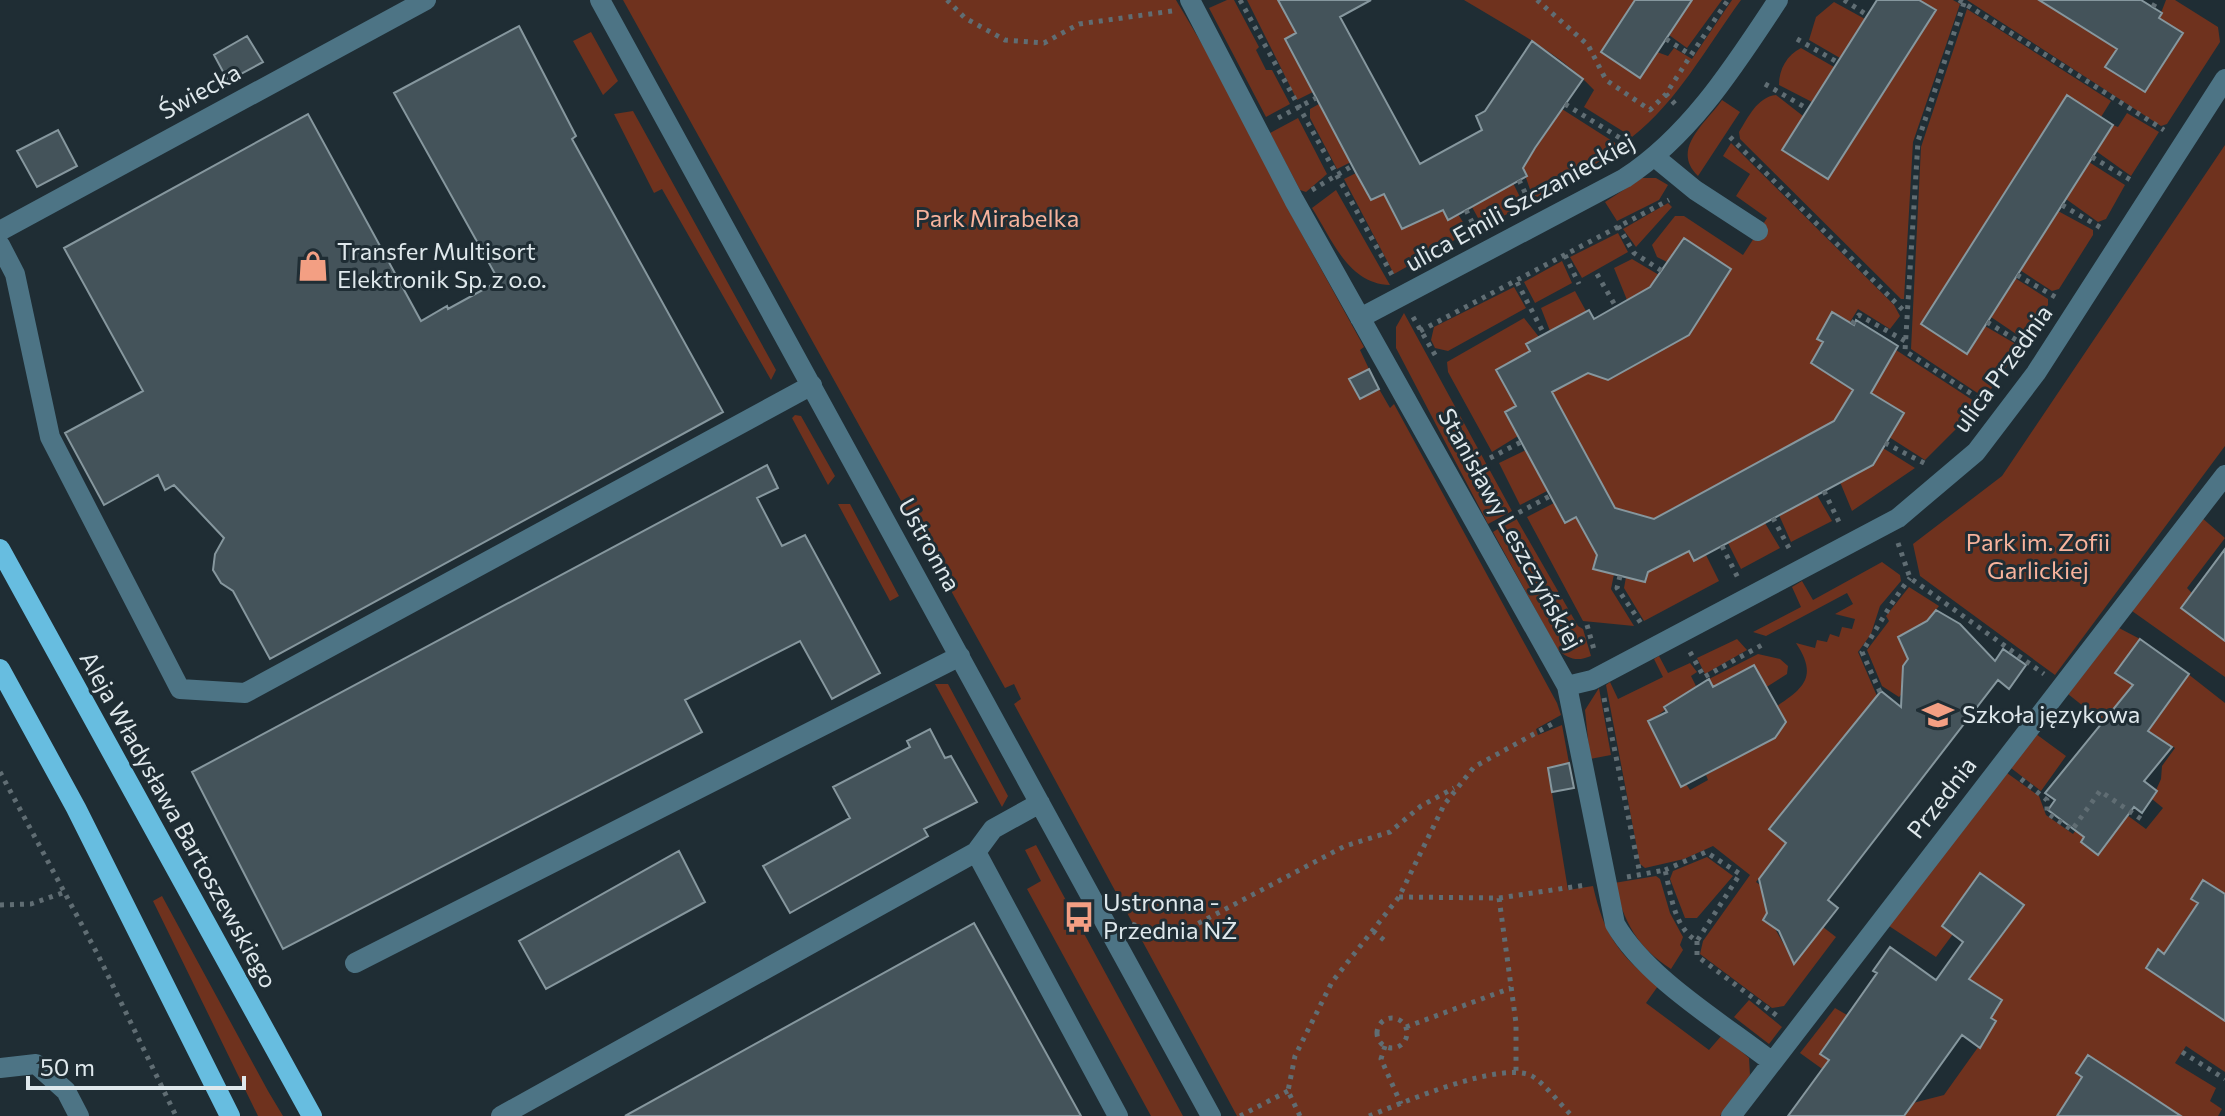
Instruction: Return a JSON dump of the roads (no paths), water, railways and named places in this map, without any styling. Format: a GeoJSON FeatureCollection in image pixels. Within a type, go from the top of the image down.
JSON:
{"type":"FeatureCollection","features":[{"type":"Feature","properties":{"kind":"main road","name":"Aleja Władysława Bartoszewskiego"},"geometry":{"type":"LineString","coordinates":[[0,549],[312,1116]]}},
{"type":"Feature","properties":{"kind":"main road"},"geometry":{"type":"LineString","coordinates":[[0,669],[83,821],[230,1116]]}},
{"type":"Feature","properties":{"kind":"street","name":"Świecka"},"geometry":{"type":"LineString","coordinates":[[0,231],[426,0]]}},
{"type":"Feature","properties":{"kind":"street","name":"Ustronna"},"geometry":{"type":"LineString","coordinates":[[600,0],[1211,1116]]}},
{"type":"Feature","properties":{"kind":"street","name":"ulica Emili Szczanieckiej"},"geometry":{"type":"LineString","coordinates":[[1360,318],[1656,158],[1721,85],[1778,0]]}},
{"type":"Feature","properties":{"kind":"street","name":"Stanisławy Leszczyńskiej"},"geometry":{"type":"LineString","coordinates":[[1192,4],[1294,200],[1567,686],[1615,924],[1626,944],[1772,1062]]}},
{"type":"Feature","properties":{"kind":"street","name":"ulica Przednia"},"geometry":{"type":"LineString","coordinates":[[1567,686],[1601,675],[1886,524],[1924,498],[1996,429],[2225,79]]}},
{"type":"Feature","properties":{"kind":"street"},"geometry":{"type":"LineString","coordinates":[[1656,158],[1695,190],[1758,231]]}},
{"type":"Feature","properties":{"kind":"street"},"geometry":{"type":"LineString","coordinates":[[0,245],[15,274],[50,437],[180,689],[245,693],[812,385]]}},
{"type":"Feature","properties":{"kind":"street","name":"Przednia"},"geometry":{"type":"LineString","coordinates":[[1731,1116],[2225,475]]}},
{"type":"Feature","properties":{"kind":"street"},"geometry":{"type":"LineString","coordinates":[[355,963],[960,656]]}},
{"type":"Feature","properties":{"kind":"street"},"geometry":{"type":"LineString","coordinates":[[501,1116],[976,852],[993,829],[1040,803]]}},
{"type":"Feature","properties":{"kind":"street"},"geometry":{"type":"LineString","coordinates":[[976,852],[1118,1116]]}},
{"type":"Feature","properties":{"kind":"street"},"geometry":{"type":"LineString","coordinates":[[0,1068],[36,1064],[66,1091],[79,1116]]}},
{"type":"Feature","properties":{"kind":"place","name":"Transfer Multisort Elektronik Sp. z o.o."},"geometry":{"type":"Point","coordinates":[313,266]}},
{"type":"Feature","properties":{"kind":"place","name":"Szkoła językowa"},"geometry":{"type":"Point","coordinates":[1938,715]}},
{"type":"Feature","properties":{"kind":"place","name":"Ustronna - Przednia NŻ"},"geometry":{"type":"Point","coordinates":[1079,917]}},
{"type":"Feature","properties":{"kind":"park label","name":"Park Mirabelka"},"geometry":{"type":"Point","coordinates":[997,219]}},
{"type":"Feature","properties":{"kind":"park label","name":"Park im. Zofii Garlickiej"},"geometry":{"type":"Point","coordinates":[2038,557]}}]}
